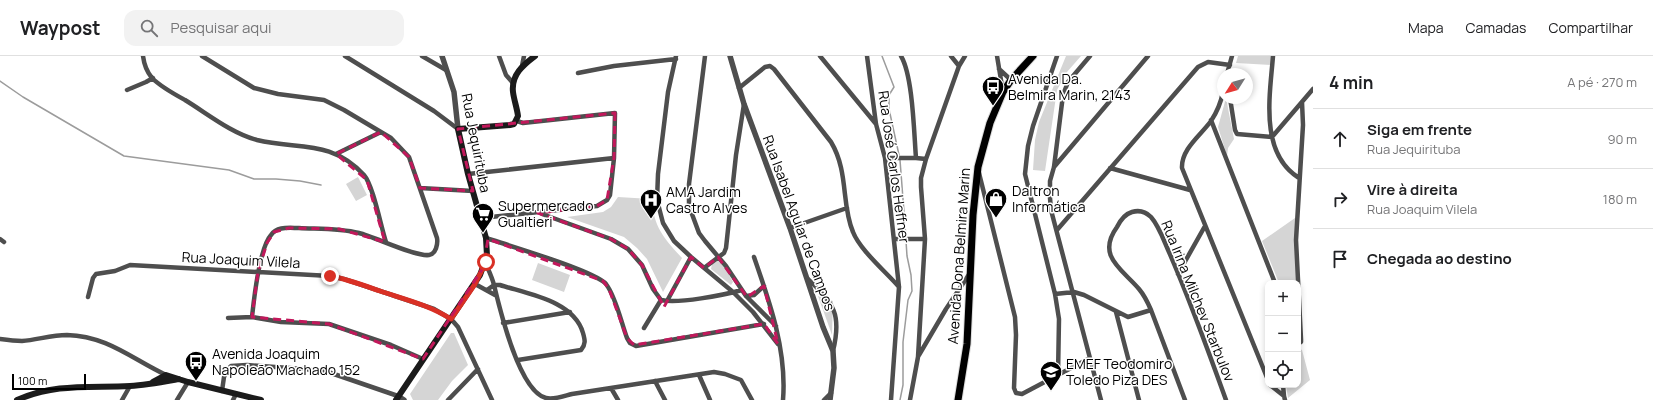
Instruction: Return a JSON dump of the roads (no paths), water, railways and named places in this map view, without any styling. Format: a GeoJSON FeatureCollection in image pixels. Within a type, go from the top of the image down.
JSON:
{"type":"FeatureCollection","features":[{"type":"Feature","properties":{"kind":"main road"},"geometry":{"type":"LineString","coordinates":[[458,129],[510,125],[517,121],[518,111],[513,92],[513,83],[522,66],[536,56]]}},
{"type":"Feature","properties":{"kind":"main road","name":"Avenida Dona Belmira Marin"},"geometry":{"type":"LineString","coordinates":[[958,400],[967,344],[973,215],[978,167],[990,122],[1003,92],[1011,80],[1033,56]]}},
{"type":"Feature","properties":{"kind":"main road","name":"Rua Jequirituba"},"geometry":{"type":"LineString","coordinates":[[397,398],[475,284],[486,262],[486,238],[472,191],[458,129]]}},
{"type":"Feature","properties":{"kind":"main road"},"geometry":{"type":"LineString","coordinates":[[148,384],[166,375],[222,391],[234,397],[261,400]]}},
{"type":"Feature","properties":{"kind":"main road"},"geometry":{"type":"LineString","coordinates":[[17,400],[28,398],[36,392],[58,388],[130,386],[179,379]]}},
{"type":"Feature","properties":{"kind":"street"},"geometry":{"type":"LineString","coordinates":[[143,56],[146,69],[152,78],[214,119],[256,139],[310,146],[336,154],[350,163],[367,180],[386,242]]}},
{"type":"Feature","properties":{"kind":"street"},"geometry":{"type":"LineString","coordinates":[[202,56],[254,88],[278,94],[324,100],[344,110],[398,144],[409,158],[437,238],[438,244],[435,251],[429,256],[419,254],[360,233],[339,229],[281,229],[274,232],[269,237],[258,272],[252,317]]}},
{"type":"Feature","properties":{"kind":"street"},"geometry":{"type":"LineString","coordinates":[[345,56],[434,111],[458,129]]}},
{"type":"Feature","properties":{"kind":"street"},"geometry":{"type":"LineString","coordinates":[[422,56],[446,70]]}},
{"type":"Feature","properties":{"kind":"street","name":"Rua Jequirituba"},"geometry":{"type":"LineString","coordinates":[[442,56],[454,92],[458,129]]}},
{"type":"Feature","properties":{"kind":"street"},"geometry":{"type":"LineString","coordinates":[[498,56],[506,75],[513,83]]}},
{"type":"Feature","properties":{"kind":"street"},"geometry":{"type":"LineString","coordinates":[[522,66],[524,56]]}},
{"type":"Feature","properties":{"kind":"street"},"geometry":{"type":"LineString","coordinates":[[705,56],[689,184],[688,201],[692,218],[699,233],[746,296],[776,326]]}},
{"type":"Feature","properties":{"kind":"street","name":"Rua Isabel Aguiar de Campos"},"geometry":{"type":"LineString","coordinates":[[730,56],[744,104],[790,228],[823,327],[833,351],[834,368],[830,400]]}},
{"type":"Feature","properties":{"kind":"street"},"geometry":{"type":"LineString","coordinates":[[820,56],[876,124]]}},
{"type":"Feature","properties":{"kind":"street","name":"Rua José Carlos Heffner"},"geometry":{"type":"LineString","coordinates":[[867,56],[876,124],[884,158],[899,287],[890,400]]}},
{"type":"Feature","properties":{"kind":"street"},"geometry":{"type":"LineString","coordinates":[[901,56],[907,71],[910,88],[916,158]]}},
{"type":"Feature","properties":{"kind":"street"},"geometry":{"type":"LineString","coordinates":[[951,56],[959,66]]}},
{"type":"Feature","properties":{"kind":"street"},"geometry":{"type":"LineString","coordinates":[[910,400],[918,356],[925,239],[920,187],[921,178],[926,159],[959,66],[966,56]]}},
{"type":"Feature","properties":{"kind":"street"},"geometry":{"type":"LineString","coordinates":[[997,56],[1003,92]]}},
{"type":"Feature","properties":{"kind":"street"},"geometry":{"type":"LineString","coordinates":[[1057,56],[1032,126],[1025,174],[1055,294],[1059,324],[1058,375]]}},
{"type":"Feature","properties":{"kind":"street"},"geometry":{"type":"LineString","coordinates":[[1090,56],[1065,88],[1054,167],[1050,181],[1050,198],[1101,400]]}},
{"type":"Feature","properties":{"kind":"street"},"geometry":{"type":"LineString","coordinates":[[1054,167],[1148,56]]}},
{"type":"Feature","properties":{"kind":"street"},"geometry":{"type":"LineString","coordinates":[[1229,68],[1232,56]]}},
{"type":"Feature","properties":{"kind":"street"},"geometry":{"type":"LineString","coordinates":[[1273,56],[1270,115],[1272,137],[1281,158],[1292,173],[1299,178]]}},
{"type":"Feature","properties":{"kind":"street"},"geometry":{"type":"LineString","coordinates":[[578,73],[614,66],[676,58],[668,92],[658,174],[658,200],[660,214],[666,230],[674,241],[690,257],[733,292],[764,324],[778,344]]}},
{"type":"Feature","properties":{"kind":"street"},"geometry":{"type":"LineString","coordinates":[[1057,230],[1198,67],[1208,62],[1230,65]]}},
{"type":"Feature","properties":{"kind":"street"},"geometry":{"type":"LineString","coordinates":[[739,88],[765,67],[770,66],[774,69],[838,153],[845,184],[851,228],[856,238],[899,287]]}},
{"type":"Feature","properties":{"kind":"street"},"geometry":{"type":"LineString","coordinates":[[999,69],[1011,80]]}},
{"type":"Feature","properties":{"kind":"street"},"geometry":{"type":"LineString","coordinates":[[127,90],[152,78]]}},
{"type":"Feature","properties":{"kind":"street"},"geometry":{"type":"LineString","coordinates":[[1272,137],[1313,89]]}},
{"type":"Feature","properties":{"kind":"street"},"geometry":{"type":"LineString","coordinates":[[1300,316],[1296,240],[1303,125],[1302,102]]}},
{"type":"Feature","properties":{"kind":"street"},"geometry":{"type":"LineString","coordinates":[[704,268],[724,252],[726,248],[736,155],[744,104]]}},
{"type":"Feature","properties":{"kind":"street"},"geometry":{"type":"LineString","coordinates":[[1220,104],[1211,120],[1187,150],[1181,161],[1182,168],[1265,373]]}},
{"type":"Feature","properties":{"kind":"street"},"geometry":{"type":"LineString","coordinates":[[1231,104],[1237,134],[1272,137]]}},
{"type":"Feature","properties":{"kind":"street"},"geometry":{"type":"LineString","coordinates":[[481,218],[541,213],[597,206],[603,204],[610,196],[614,158],[615,113],[523,123],[517,121]]}},
{"type":"Feature","properties":{"kind":"street"},"geometry":{"type":"LineString","coordinates":[[1211,120],[1274,280]]}},
{"type":"Feature","properties":{"kind":"street"},"geometry":{"type":"LineString","coordinates":[[336,154],[381,132]]}},
{"type":"Feature","properties":{"kind":"street"},"geometry":{"type":"LineString","coordinates":[[468,174],[614,158]]}},
{"type":"Feature","properties":{"kind":"street"},"geometry":{"type":"LineString","coordinates":[[884,158],[926,159]]}},
{"type":"Feature","properties":{"kind":"street"},"geometry":{"type":"LineString","coordinates":[[978,167],[1015,317],[1016,335],[1014,391],[1017,394],[1022,394],[1090,358]]}},
{"type":"Feature","properties":{"kind":"street"},"geometry":{"type":"LineString","coordinates":[[1110,168],[1190,190]]}},
{"type":"Feature","properties":{"kind":"street"},"geometry":{"type":"LineString","coordinates":[[420,188],[472,191]]}},
{"type":"Feature","properties":{"kind":"street"},"geometry":{"type":"LineString","coordinates":[[790,228],[848,208]]}},
{"type":"Feature","properties":{"kind":"street","name":"Rua Irina Milchev Starbulov"},"geometry":{"type":"LineString","coordinates":[[1185,400],[1144,295],[1117,268],[1109,252],[1108,245],[1112,233],[1120,221],[1129,213],[1140,211],[1150,216],[1154,221],[1178,274],[1226,400]]}},
{"type":"Feature","properties":{"kind":"street"},"geometry":{"type":"LineString","coordinates":[[541,213],[611,239],[628,248],[642,265],[656,294],[661,300],[667,302],[742,290]]}},
{"type":"Feature","properties":{"kind":"street"},"geometry":{"type":"LineString","coordinates":[[1178,274],[1205,226]]}},
{"type":"Feature","properties":{"kind":"street"},"geometry":{"type":"LineString","coordinates":[[486,238],[585,273],[603,281],[609,289],[627,338],[630,343],[636,346],[764,324]]}},
{"type":"Feature","properties":{"kind":"street"},"geometry":{"type":"LineString","coordinates":[[894,239],[925,239]]}},
{"type":"Feature","properties":{"kind":"street"},"geometry":{"type":"LineString","coordinates":[[667,302],[690,257]]}},
{"type":"Feature","properties":{"kind":"street"},"geometry":{"type":"LineString","coordinates":[[754,257],[776,326],[783,367],[783,400]]}},
{"type":"Feature","properties":{"kind":"street"},"geometry":{"type":"LineString","coordinates":[[486,262],[494,285],[495,295],[503,323],[518,360],[532,389],[541,397],[551,400],[572,394],[699,375],[708,372],[719,372],[743,382],[752,400]]}},
{"type":"Feature","properties":{"kind":"street","name":"Rua Joaquim Vilela"},"geometry":{"type":"LineString","coordinates":[[88,297],[93,278],[96,274],[115,271],[126,266],[330,276],[344,279],[434,309],[451,319]]}},
{"type":"Feature","properties":{"kind":"street"},"geometry":{"type":"LineString","coordinates":[[918,356],[946,309],[971,273]]}},
{"type":"Feature","properties":{"kind":"street"},"geometry":{"type":"LineString","coordinates":[[808,279],[827,297],[832,304],[835,313],[836,332],[833,351]]}},
{"type":"Feature","properties":{"kind":"street"},"geometry":{"type":"LineString","coordinates":[[475,284],[495,295]]}},
{"type":"Feature","properties":{"kind":"street"},"geometry":{"type":"LineString","coordinates":[[487,290],[494,285]]}},
{"type":"Feature","properties":{"kind":"street"},"geometry":{"type":"LineString","coordinates":[[494,285],[532,295],[558,305],[570,312],[582,328],[585,341],[582,349],[518,360]]}},
{"type":"Feature","properties":{"kind":"street"},"geometry":{"type":"LineString","coordinates":[[746,296],[754,295],[764,286]]}},
{"type":"Feature","properties":{"kind":"street"},"geometry":{"type":"LineString","coordinates":[[1055,294],[1074,292],[1097,301],[1128,317],[1151,310]]}},
{"type":"Feature","properties":{"kind":"street"},"geometry":{"type":"LineString","coordinates":[[644,328],[661,300]]}},
{"type":"Feature","properties":{"kind":"street"},"geometry":{"type":"LineString","coordinates":[[503,323],[570,312]]}},
{"type":"Feature","properties":{"kind":"street"},"geometry":{"type":"LineString","coordinates":[[1116,312],[1139,400]]}},
{"type":"Feature","properties":{"kind":"street"},"geometry":{"type":"LineString","coordinates":[[228,318],[252,317],[280,322],[329,324],[391,345],[423,359]]}},
{"type":"Feature","properties":{"kind":"street"},"geometry":{"type":"LineString","coordinates":[[451,319],[458,327],[492,400]]}},
{"type":"Feature","properties":{"kind":"street"},"geometry":{"type":"LineString","coordinates":[[0,339],[21,341],[52,335],[84,337],[115,346],[166,375]]}},
{"type":"Feature","properties":{"kind":"street"},"geometry":{"type":"LineString","coordinates":[[222,391],[224,377],[228,369],[231,366],[247,365],[328,372],[404,400]]}},
{"type":"Feature","properties":{"kind":"street"},"geometry":{"type":"LineString","coordinates":[[448,400],[478,369]]}},
{"type":"Feature","properties":{"kind":"street"},"geometry":{"type":"LineString","coordinates":[[699,375],[710,400]]}},
{"type":"Feature","properties":{"kind":"street"},"geometry":{"type":"LineString","coordinates":[[654,381],[665,400]]}},
{"type":"Feature","properties":{"kind":"street"},"geometry":{"type":"LineString","coordinates":[[177,400],[188,382]]}},
{"type":"Feature","properties":{"kind":"street"},"geometry":{"type":"LineString","coordinates":[[122,400],[130,386]]}},
{"type":"Feature","properties":{"kind":"street"},"geometry":{"type":"LineString","coordinates":[[611,388],[618,400]]}},
{"type":"Feature","properties":{"kind":"street"},"geometry":{"type":"LineString","coordinates":[[1273,388],[1284,398]]}},
{"type":"Feature","properties":{"kind":"street"},"geometry":{"type":"LineString","coordinates":[[824,400],[831,393]]}},
{"type":"Feature","properties":{"kind":"waterway"},"geometry":{"type":"LineString","coordinates":[[882,56],[894,87],[889,95],[889,109],[899,155]]}},
{"type":"Feature","properties":{"kind":"waterway"},"geometry":{"type":"LineString","coordinates":[[0,81],[23,97],[124,156],[229,170],[254,179],[300,181],[321,185]]}},
{"type":"Feature","properties":{"kind":"waterway"},"geometry":{"type":"LineString","coordinates":[[900,160],[906,238]]}},
{"type":"Feature","properties":{"kind":"waterway"},"geometry":{"type":"LineString","coordinates":[[900,400],[903,385],[903,342],[908,300],[912,291],[906,241]]}},
{"type":"Feature","properties":{"kind":"place","name":"Avenida Da. Belmira Marin, 2143"},"geometry":{"type":"Point","coordinates":[993,106]}},
{"type":"Feature","properties":{"kind":"place","name":"Daltron Informática"},"geometry":{"type":"Point","coordinates":[996,218]}},
{"type":"Feature","properties":{"kind":"place","name":"AMA Jardim Castro Alves"},"geometry":{"type":"Point","coordinates":[651,220]}},
{"type":"Feature","properties":{"kind":"place","name":"Supermercado Gualtieri"},"geometry":{"type":"Point","coordinates":[483,234]}},
{"type":"Feature","properties":{"kind":"place","name":"Avenida Joaquim Napoleão Machado 152"},"geometry":{"type":"Point","coordinates":[196,382]}},
{"type":"Feature","properties":{"kind":"place","name":"EMEF Teodomiro Toledo Piza DES"},"geometry":{"type":"Point","coordinates":[1051,392]}}]}
